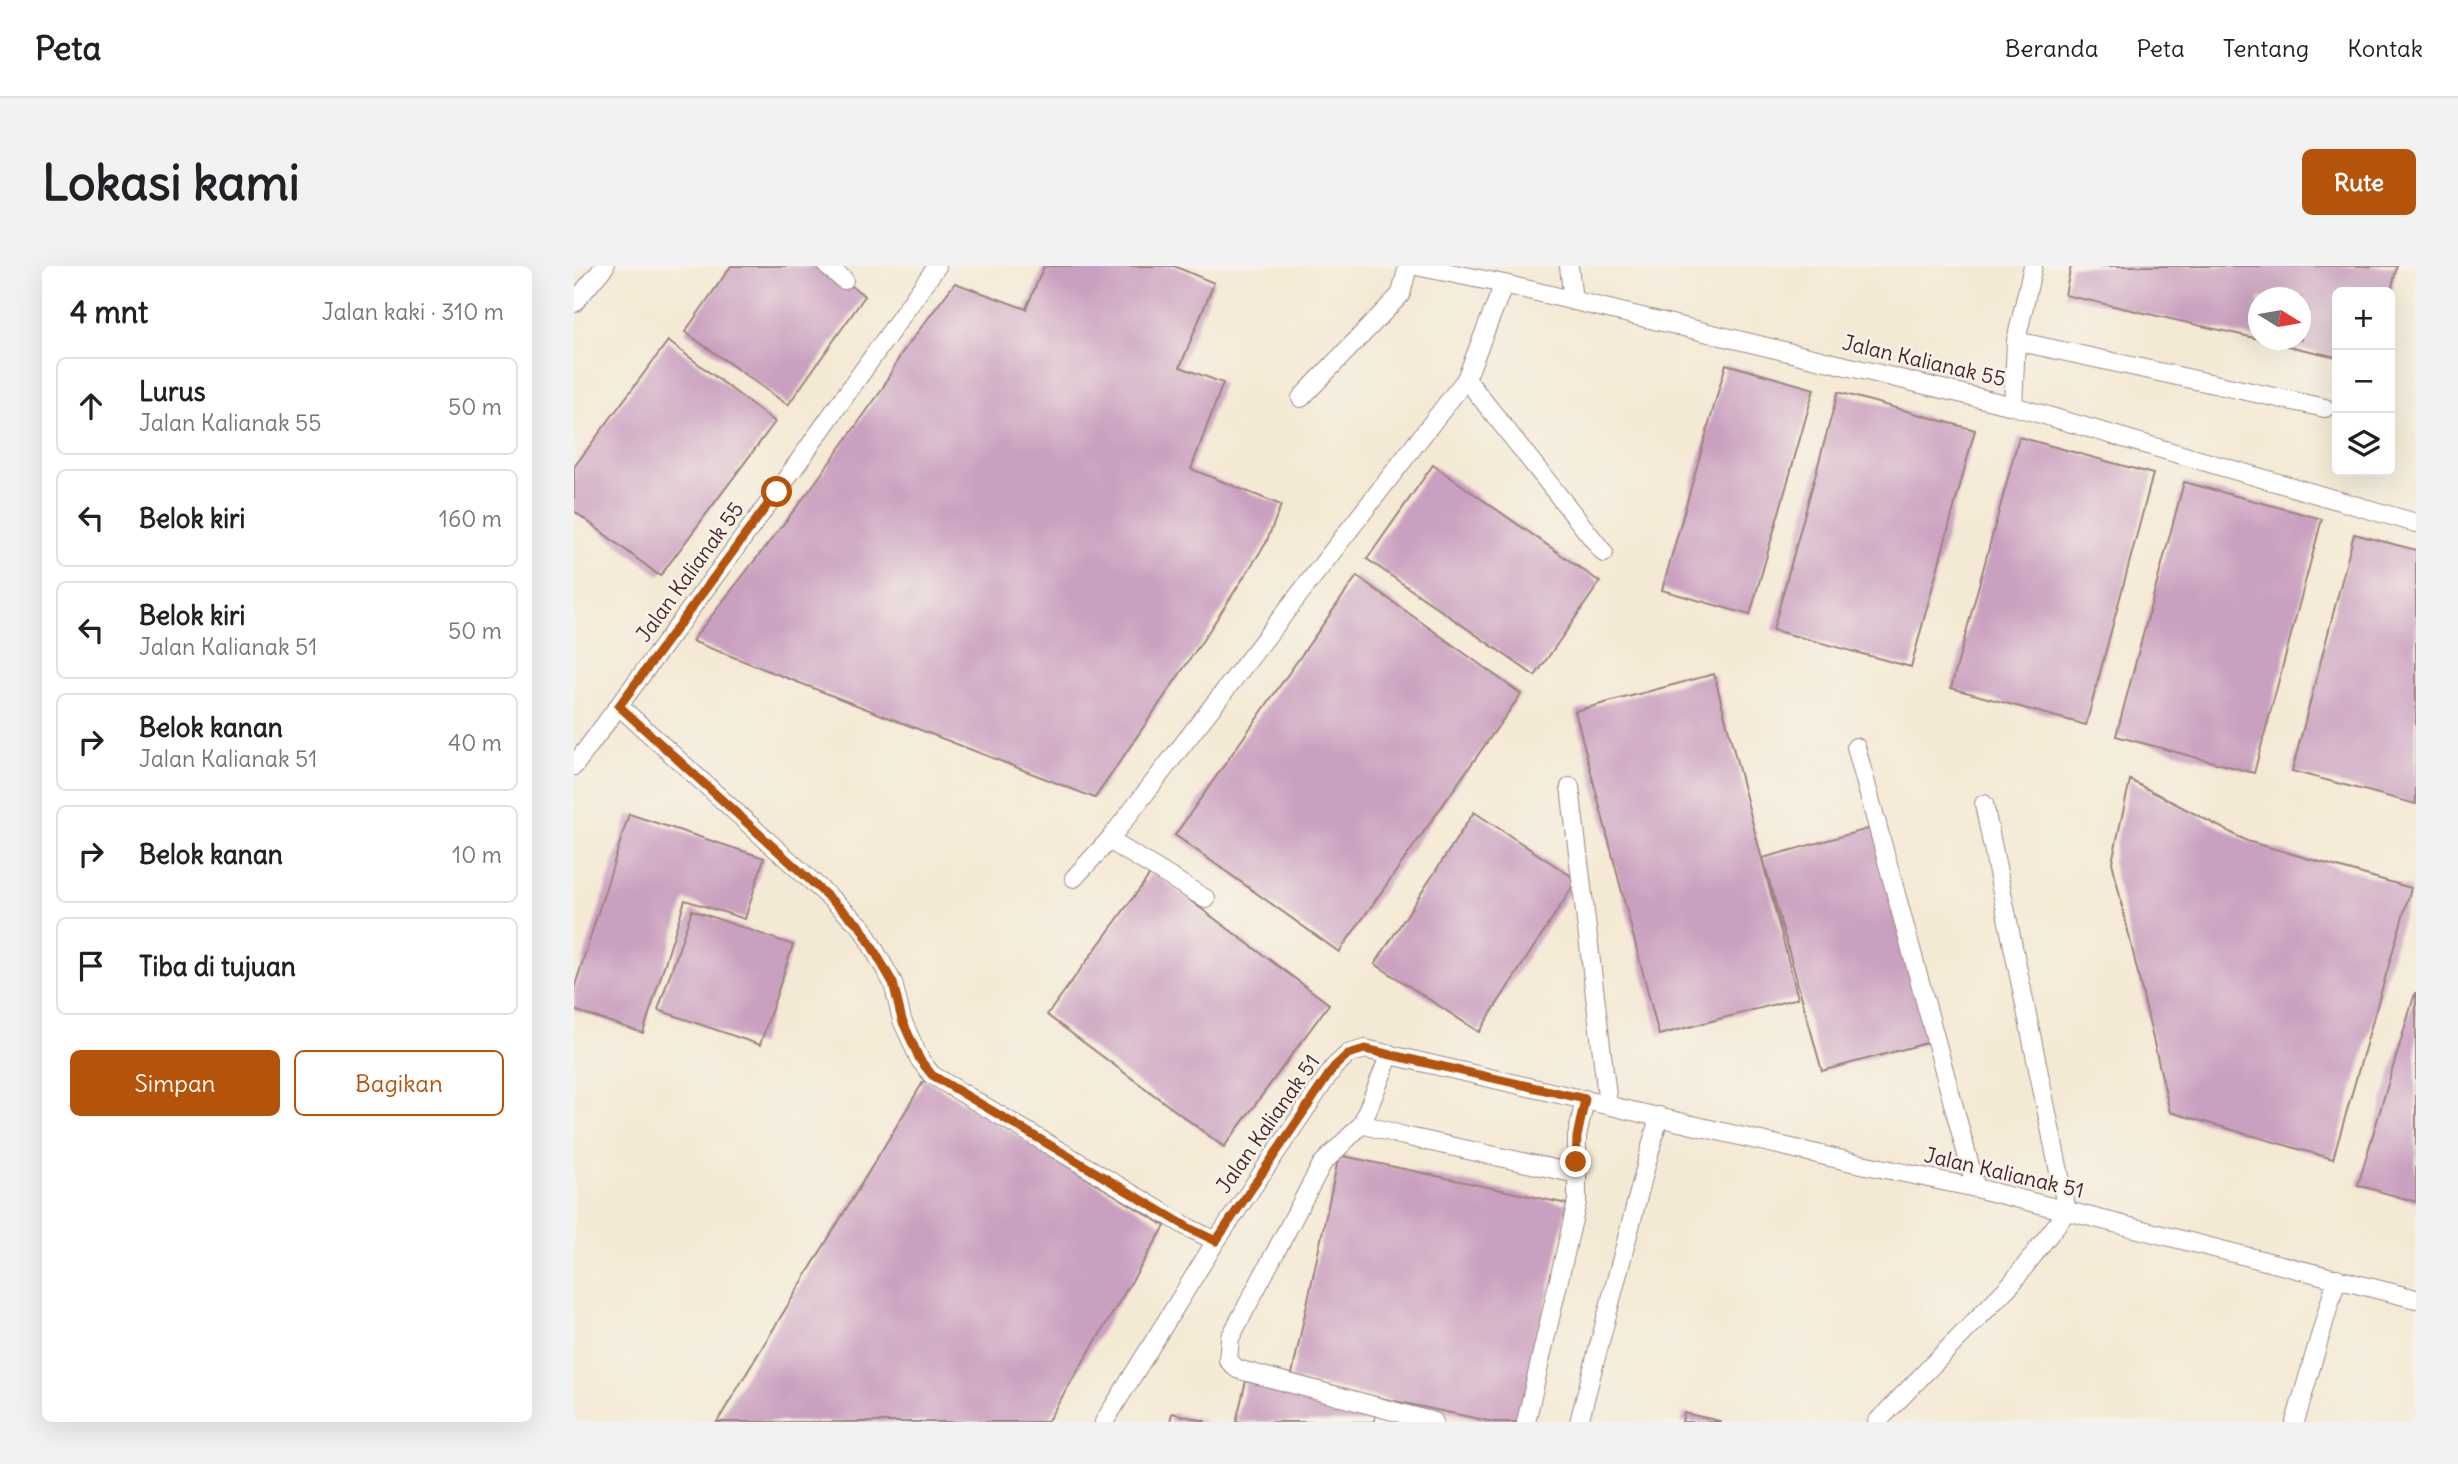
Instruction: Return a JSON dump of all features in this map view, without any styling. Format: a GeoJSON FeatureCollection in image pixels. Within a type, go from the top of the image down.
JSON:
{"type":"FeatureCollection","features":[{"type":"Feature","properties":{"kind":"lane"},"geometry":{"type":"LineString","coordinates":[[574,303],[605,266]]}},
{"type":"Feature","properties":{"kind":"lane"},"geometry":{"type":"LineString","coordinates":[[827,266],[844,280]]}},
{"type":"Feature","properties":{"kind":"lane","name":"Jalan Kalianak 55"},"geometry":{"type":"LineString","coordinates":[[574,766],[777,492],[937,266]]}},
{"type":"Feature","properties":{"kind":"lane"},"geometry":{"type":"LineString","coordinates":[[1301,398],[1401,294],[1408,266]]}},
{"type":"Feature","properties":{"kind":"lane","name":"Jalan Kalianak 55"},"geometry":{"type":"LineString","coordinates":[[1416,266],[1504,284],[2013,406],[2416,523]]}},
{"type":"Feature","properties":{"kind":"lane"},"geometry":{"type":"LineString","coordinates":[[1569,266],[1573,301]]}},
{"type":"Feature","properties":{"kind":"lane"},"geometry":{"type":"LineString","coordinates":[[2013,406],[2016,341],[2033,266]]}},
{"type":"Feature","properties":{"kind":"lane"},"geometry":{"type":"LineString","coordinates":[[1074,878],[1109,839],[1466,379],[1504,284]]}},
{"type":"Feature","properties":{"kind":"lane"},"geometry":{"type":"LineString","coordinates":[[2016,341],[2325,408]]}},
{"type":"Feature","properties":{"kind":"lane"},"geometry":{"type":"LineString","coordinates":[[1466,379],[1604,553]]}},
{"type":"Feature","properties":{"kind":"lane"},"geometry":{"type":"LineString","coordinates":[[619,706],[860,926],[893,983],[902,1020],[920,1060],[932,1075],[1191,1229],[1216,1241]]}},
{"type":"Feature","properties":{"kind":"lane"},"geometry":{"type":"LineString","coordinates":[[1856,747],[1976,1188]]}},
{"type":"Feature","properties":{"kind":"lane"},"geometry":{"type":"LineString","coordinates":[[1570,787],[1608,1104]]}},
{"type":"Feature","properties":{"kind":"lane"},"geometry":{"type":"LineString","coordinates":[[1877,1422],[2012,1283],[2067,1211],[1984,804]]}},
{"type":"Feature","properties":{"kind":"lane"},"geometry":{"type":"LineString","coordinates":[[1109,839],[1206,899]]}},
{"type":"Feature","properties":{"kind":"lane","name":"Jalan Kalianak 51"},"geometry":{"type":"LineString","coordinates":[[1104,1422],[1216,1241],[1334,1067],[1348,1054],[1365,1049],[1847,1161],[1976,1188],[2416,1299]]}},
{"type":"Feature","properties":{"kind":"lane"},"geometry":{"type":"LineString","coordinates":[[1390,1054],[1362,1124],[1322,1164],[1230,1338],[1228,1360],[1237,1369],[1434,1422]]}},
{"type":"Feature","properties":{"kind":"lane"},"geometry":{"type":"LineString","coordinates":[[1526,1422],[1577,1202],[1577,1137],[1585,1099]]}},
{"type":"Feature","properties":{"kind":"lane"},"geometry":{"type":"LineString","coordinates":[[1578,1422],[1659,1116]]}},
{"type":"Feature","properties":{"kind":"lane"},"geometry":{"type":"LineString","coordinates":[[1362,1124],[1404,1136],[1577,1174]]}},
{"type":"Feature","properties":{"kind":"lane"},"geometry":{"type":"LineString","coordinates":[[2295,1422],[2337,1278]]}},
{"type":"Feature","properties":{"kind":"building"},"geometry":{"type":"Polygon","coordinates":[[[731,266],[823,266],[865,296],[788,405],[685,332],[731,266]]]}},
{"type":"Feature","properties":{"kind":"building"},"geometry":{"type":"Polygon","coordinates":[[[1044,266],[1174,266],[1214,283],[1180,367],[1223,383],[1191,469],[1281,505],[1266,543],[1095,798],[692,641],[809,491],[881,391],[901,354],[955,283],[1026,309],[1044,266]]]}},
{"type":"Feature","properties":{"kind":"building"},"geometry":{"type":"Polygon","coordinates":[[[2071,266],[2397,266],[2392,287],[2332,287],[2332,356],[2306,350],[2311,350],[2311,287],[2248,287],[2248,337],[2065,295],[2071,266]]]}},
{"type":"Feature","properties":{"kind":"building"},"geometry":{"type":"Polygon","coordinates":[[[668,341],[775,422],[660,576],[574,511],[574,467],[668,341]]]}},
{"type":"Feature","properties":{"kind":"building"},"geometry":{"type":"Polygon","coordinates":[[[1726,364],[1814,389],[1750,615],[1662,590],[1726,364]]]}},
{"type":"Feature","properties":{"kind":"building"},"geometry":{"type":"Polygon","coordinates":[[[1838,392],[1975,430],[1911,667],[1773,630],[1838,392]]]}},
{"type":"Feature","properties":{"kind":"building"},"geometry":{"type":"Polygon","coordinates":[[[2019,437],[2153,474],[2086,725],[1951,688],[2019,437]]]}},
{"type":"Feature","properties":{"kind":"building"},"geometry":{"type":"Polygon","coordinates":[[[1433,465],[1600,582],[1535,676],[1367,559],[1433,465]]]}},
{"type":"Feature","properties":{"kind":"building"},"geometry":{"type":"Polygon","coordinates":[[[2184,482],[2322,519],[2254,773],[2116,736],[2184,482]]]}},
{"type":"Feature","properties":{"kind":"building"},"geometry":{"type":"Polygon","coordinates":[[[2354,534],[2416,550],[2416,804],[2292,771],[2354,534]]]}},
{"type":"Feature","properties":{"kind":"building"},"geometry":{"type":"Polygon","coordinates":[[[1357,576],[1521,694],[1339,952],[1175,835],[1357,576]]]}},
{"type":"Feature","properties":{"kind":"building"},"geometry":{"type":"Polygon","coordinates":[[[1714,674],[1798,998],[1659,1035],[1575,711],[1714,674]]]}},
{"type":"Feature","properties":{"kind":"building"},"geometry":{"type":"Polygon","coordinates":[[[2130,780],[2247,841],[2411,888],[2333,1159],[2170,1112],[2112,862],[2130,780]]]}},
{"type":"Feature","properties":{"kind":"building"},"geometry":{"type":"Polygon","coordinates":[[[1474,812],[1577,880],[1479,1032],[1375,964],[1474,812]]]}},
{"type":"Feature","properties":{"kind":"building"},"geometry":{"type":"Polygon","coordinates":[[[629,814],[764,858],[745,919],[685,900],[643,1033],[574,1010],[574,989],[629,814]]]}},
{"type":"Feature","properties":{"kind":"building"},"geometry":{"type":"Polygon","coordinates":[[[1875,827],[1934,1041],[1822,1071],[1763,858],[1875,827]]]}},
{"type":"Feature","properties":{"kind":"building"},"geometry":{"type":"Polygon","coordinates":[[[1152,872],[1329,1004],[1224,1147],[1047,1015],[1152,872]]]}},
{"type":"Feature","properties":{"kind":"building"},"geometry":{"type":"Polygon","coordinates":[[[692,910],[793,945],[760,1045],[658,1010],[692,910]]]}},
{"type":"Feature","properties":{"kind":"building"},"geometry":{"type":"Polygon","coordinates":[[[2416,993],[2416,1202],[2358,1185],[2416,993]]]}},
{"type":"Feature","properties":{"kind":"building"},"geometry":{"type":"Polygon","coordinates":[[[925,1079],[1165,1226],[1047,1422],[717,1422],[925,1079]]]}},
{"type":"Feature","properties":{"kind":"building"},"geometry":{"type":"Polygon","coordinates":[[[1339,1155],[1567,1204],[1521,1422],[1493,1422],[1291,1379],[1339,1155]]]}},
{"type":"Feature","properties":{"kind":"building"},"geometry":{"type":"Polygon","coordinates":[[[1246,1381],[1376,1414],[1374,1422],[1236,1422],[1246,1381]]]}},
{"type":"Feature","properties":{"kind":"building"},"geometry":{"type":"Polygon","coordinates":[[[1172,1413],[1205,1421],[1205,1422],[1170,1422],[1172,1413]]]}},
{"type":"Feature","properties":{"kind":"building"},"geometry":{"type":"Polygon","coordinates":[[[1684,1413],[1720,1421],[1720,1422],[1682,1422],[1684,1413]]]}},
{"type":"Feature","properties":{"kind":"route"},"geometry":{"type":"LineString","coordinates":[[777,492],[619,706],[860,926],[893,983],[902,1020],[920,1060],[932,1075],[1191,1229],[1216,1241],[1334,1067],[1348,1054],[1365,1049],[1585,1099],[1577,1137],[1576,1162]]}}]}
